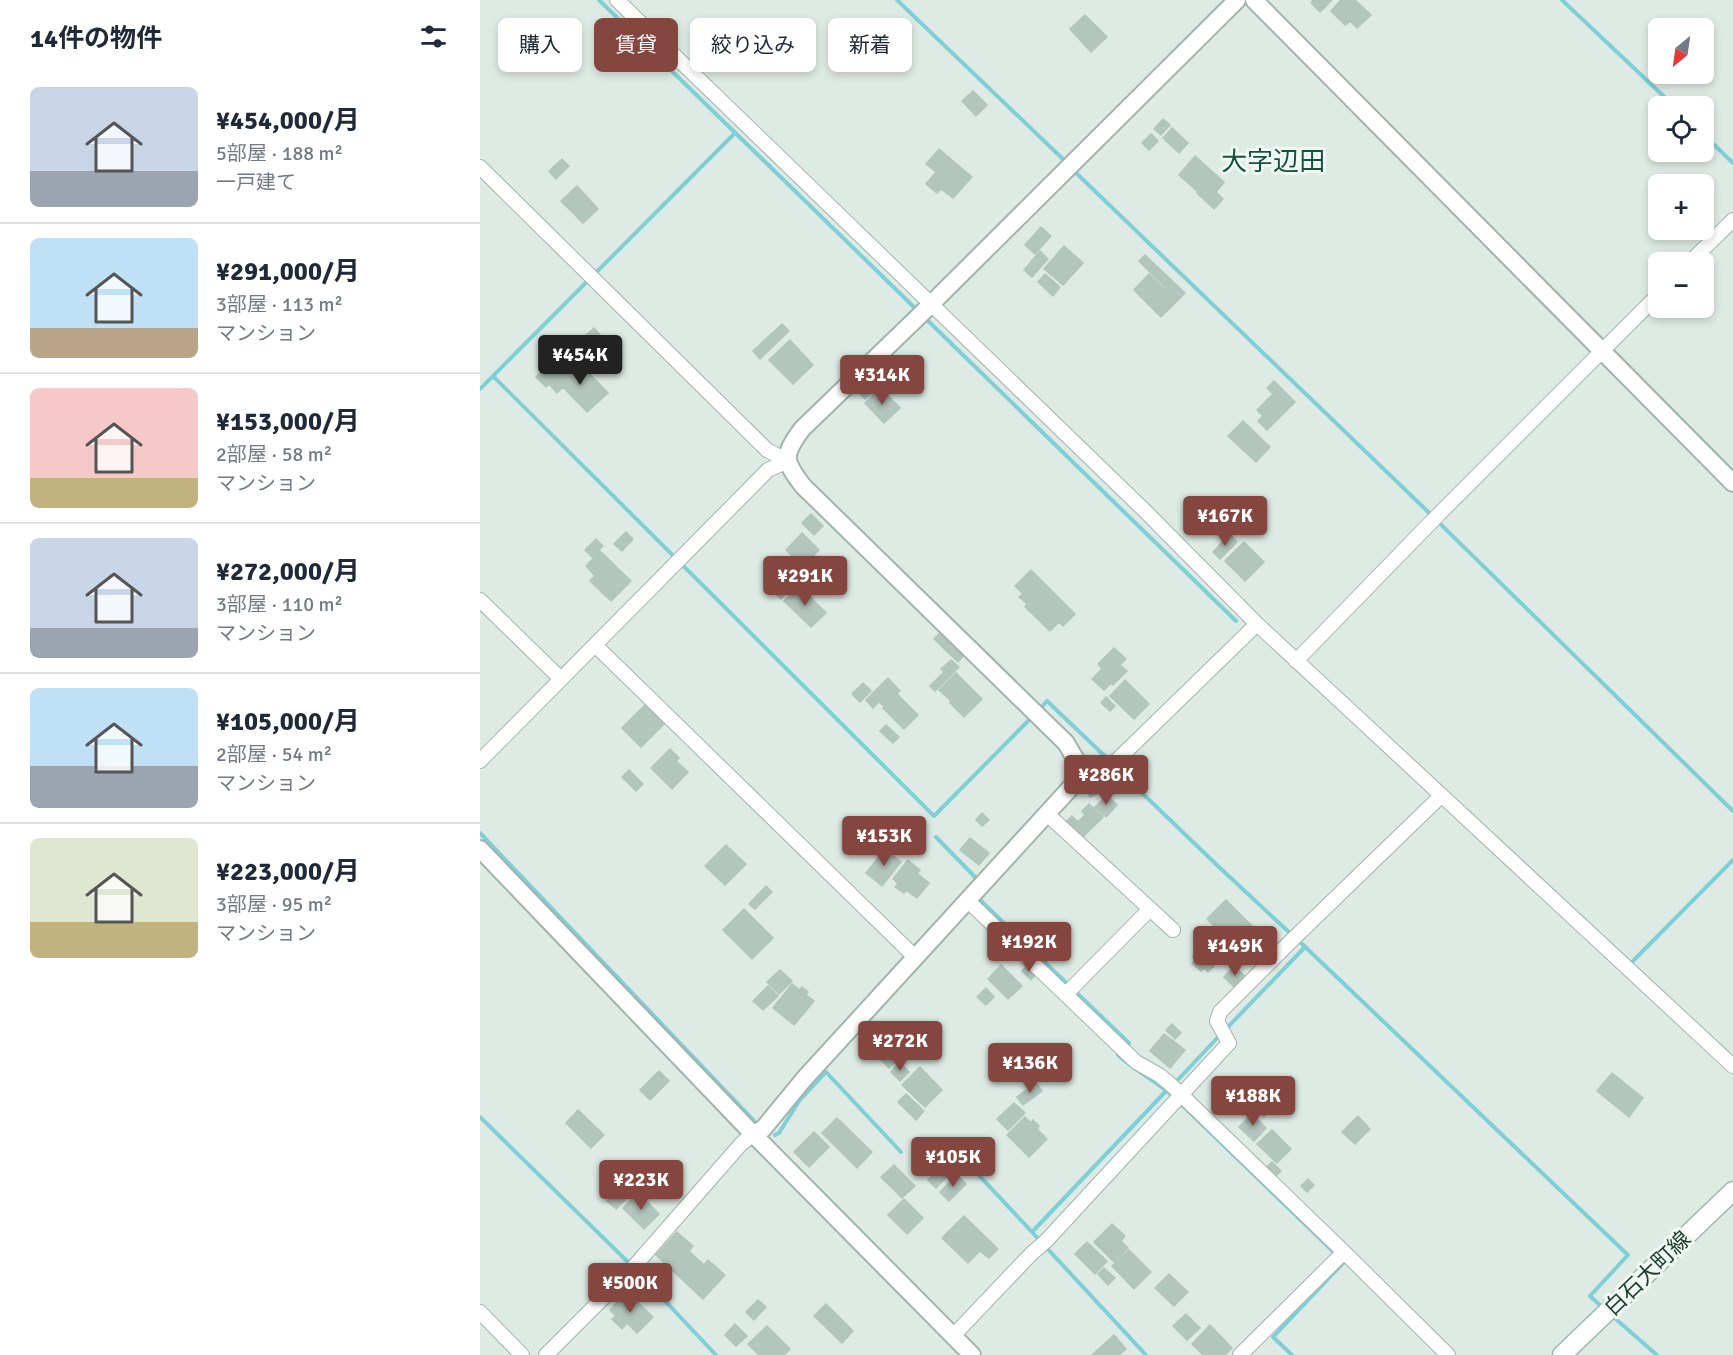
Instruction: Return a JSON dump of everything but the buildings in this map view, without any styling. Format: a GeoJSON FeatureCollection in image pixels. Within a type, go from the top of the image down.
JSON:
{"type":"FeatureCollection","features":[{"type":"Feature","properties":{"kind":"main road","name":"白石大町線"},"geometry":{"type":"LineString","coordinates":[[1562,1355],[1733,1191]]}},
{"type":"Feature","properties":{"kind":"street"},"geometry":{"type":"LineString","coordinates":[[617,0],[924,311],[1144,510],[1296,661],[1733,1066]]}},
{"type":"Feature","properties":{"kind":"street"},"geometry":{"type":"LineString","coordinates":[[546,1355],[633,1267],[741,1144],[763,1129],[804,1078],[1047,814],[1073,785],[1080,773],[1076,760],[1066,743],[803,486],[791,471],[788,461],[789,448],[802,429],[1237,0]]}},
{"type":"Feature","properties":{"kind":"street"},"geometry":{"type":"LineString","coordinates":[[1254,0],[1733,483]]}},
{"type":"Feature","properties":{"kind":"street"},"geometry":{"type":"LineString","coordinates":[[480,167],[767,450],[788,461]]}},
{"type":"Feature","properties":{"kind":"street"},"geometry":{"type":"LineString","coordinates":[[1700,252],[1733,219]]}},
{"type":"Feature","properties":{"kind":"street"},"geometry":{"type":"LineString","coordinates":[[1296,661],[1648,305]]}},
{"type":"Feature","properties":{"kind":"street"},"geometry":{"type":"LineString","coordinates":[[480,760],[768,471],[788,461]]}},
{"type":"Feature","properties":{"kind":"street"},"geometry":{"type":"LineString","coordinates":[[480,600],[561,679]]}},
{"type":"Feature","properties":{"kind":"street"},"geometry":{"type":"LineString","coordinates":[[1080,773],[1102,770],[1113,764],[1257,624]]}},
{"type":"Feature","properties":{"kind":"street"},"geometry":{"type":"LineString","coordinates":[[595,645],[915,957]]}},
{"type":"Feature","properties":{"kind":"street"},"geometry":{"type":"LineString","coordinates":[[953,1336],[1047,1240],[1175,1089],[1229,1043],[1216,1021],[1220,1012],[1441,796]]}},
{"type":"Feature","properties":{"kind":"street"},"geometry":{"type":"LineString","coordinates":[[1047,814],[1173,930]]}},
{"type":"Feature","properties":{"kind":"street"},"geometry":{"type":"LineString","coordinates":[[480,849],[753,1134],[972,1355]]}},
{"type":"Feature","properties":{"kind":"street"},"geometry":{"type":"LineString","coordinates":[[975,892],[1136,1062],[1160,1075],[1175,1089],[1341,1255],[1448,1355]]}},
{"type":"Feature","properties":{"kind":"street"},"geometry":{"type":"LineString","coordinates":[[1070,990],[1150,909]]}},
{"type":"Feature","properties":{"kind":"street"},"geometry":{"type":"LineString","coordinates":[[1240,1355],[1341,1255]]}},
{"type":"Feature","properties":{"kind":"street"},"geometry":{"type":"LineString","coordinates":[[480,1312],[522,1355]]}},
{"type":"Feature","properties":{"kind":"waterway"},"geometry":{"type":"LineString","coordinates":[[599,0],[918,311]]}},
{"type":"Feature","properties":{"kind":"waterway"},"geometry":{"type":"LineString","coordinates":[[897,0],[1066,162]]}},
{"type":"Feature","properties":{"kind":"waterway"},"geometry":{"type":"LineString","coordinates":[[1562,0],[1663,96]]}},
{"type":"Feature","properties":{"kind":"waterway"},"geometry":{"type":"LineString","coordinates":[[480,389],[735,133]]}},
{"type":"Feature","properties":{"kind":"waterway"},"geometry":{"type":"LineString","coordinates":[[1714,145],[1733,163]]}},
{"type":"Feature","properties":{"kind":"waterway"},"geometry":{"type":"LineString","coordinates":[[1073,170],[1419,503],[1733,811]]}},
{"type":"Feature","properties":{"kind":"waterway"},"geometry":{"type":"LineString","coordinates":[[923,316],[1236,621]]}},
{"type":"Feature","properties":{"kind":"waterway"},"geometry":{"type":"LineString","coordinates":[[493,376],[934,816],[1032,717]]}},
{"type":"Feature","properties":{"kind":"waterway"},"geometry":{"type":"LineString","coordinates":[[1040,709],[1047,701],[1110,761]]}},
{"type":"Feature","properties":{"kind":"waterway"},"geometry":{"type":"LineString","coordinates":[[1115,767],[1292,935]]}},
{"type":"Feature","properties":{"kind":"waterway"},"geometry":{"type":"LineString","coordinates":[[480,833],[755,1122]]}},
{"type":"Feature","properties":{"kind":"waterway"},"geometry":{"type":"LineString","coordinates":[[936,837],[975,877],[977,883]]}},
{"type":"Feature","properties":{"kind":"waterway"},"geometry":{"type":"LineString","coordinates":[[1631,963],[1733,860]]}},
{"type":"Feature","properties":{"kind":"waterway"},"geometry":{"type":"LineString","coordinates":[[980,894],[981,901],[1129,1043],[1125,1047]]}},
{"type":"Feature","properties":{"kind":"waterway"},"geometry":{"type":"LineString","coordinates":[[1298,940],[1628,1255],[1590,1296],[1602,1307]]}},
{"type":"Feature","properties":{"kind":"waterway"},"geometry":{"type":"LineString","coordinates":[[1225,1030],[1305,947]]}},
{"type":"Feature","properties":{"kind":"waterway"},"geometry":{"type":"LineString","coordinates":[[1174,1084],[1220,1035]]}},
{"type":"Feature","properties":{"kind":"waterway"},"geometry":{"type":"LineString","coordinates":[[1120,1052],[1118,1055],[1125,1061],[1174,1097]]}},
{"type":"Feature","properties":{"kind":"waterway"},"geometry":{"type":"LineString","coordinates":[[775,1135],[779,1133],[799,1101],[826,1072],[901,1152]]}},
{"type":"Feature","properties":{"kind":"waterway"},"geometry":{"type":"LineString","coordinates":[[1146,1355],[1032,1232],[1168,1089]]}},
{"type":"Feature","properties":{"kind":"waterway"},"geometry":{"type":"LineString","coordinates":[[1179,1102],[1344,1262],[1273,1337],[1292,1355]]}},
{"type":"Feature","properties":{"kind":"waterway"},"geometry":{"type":"LineString","coordinates":[[480,1117],[631,1265]]}},
{"type":"Feature","properties":{"kind":"waterway"},"geometry":{"type":"LineString","coordinates":[[945,1139],[1032,1232]]}},
{"type":"Feature","properties":{"kind":"waterway"},"geometry":{"type":"LineString","coordinates":[[636,1270],[716,1355]]}},
{"type":"Feature","properties":{"kind":"waterway"},"geometry":{"type":"LineString","coordinates":[[1610,1314],[1657,1355]]}},
{"type":"Feature","properties":{"kind":"district","name":"大字辺田"},"geometry":{"type":"Point","coordinates":[1273,161]}}]}
